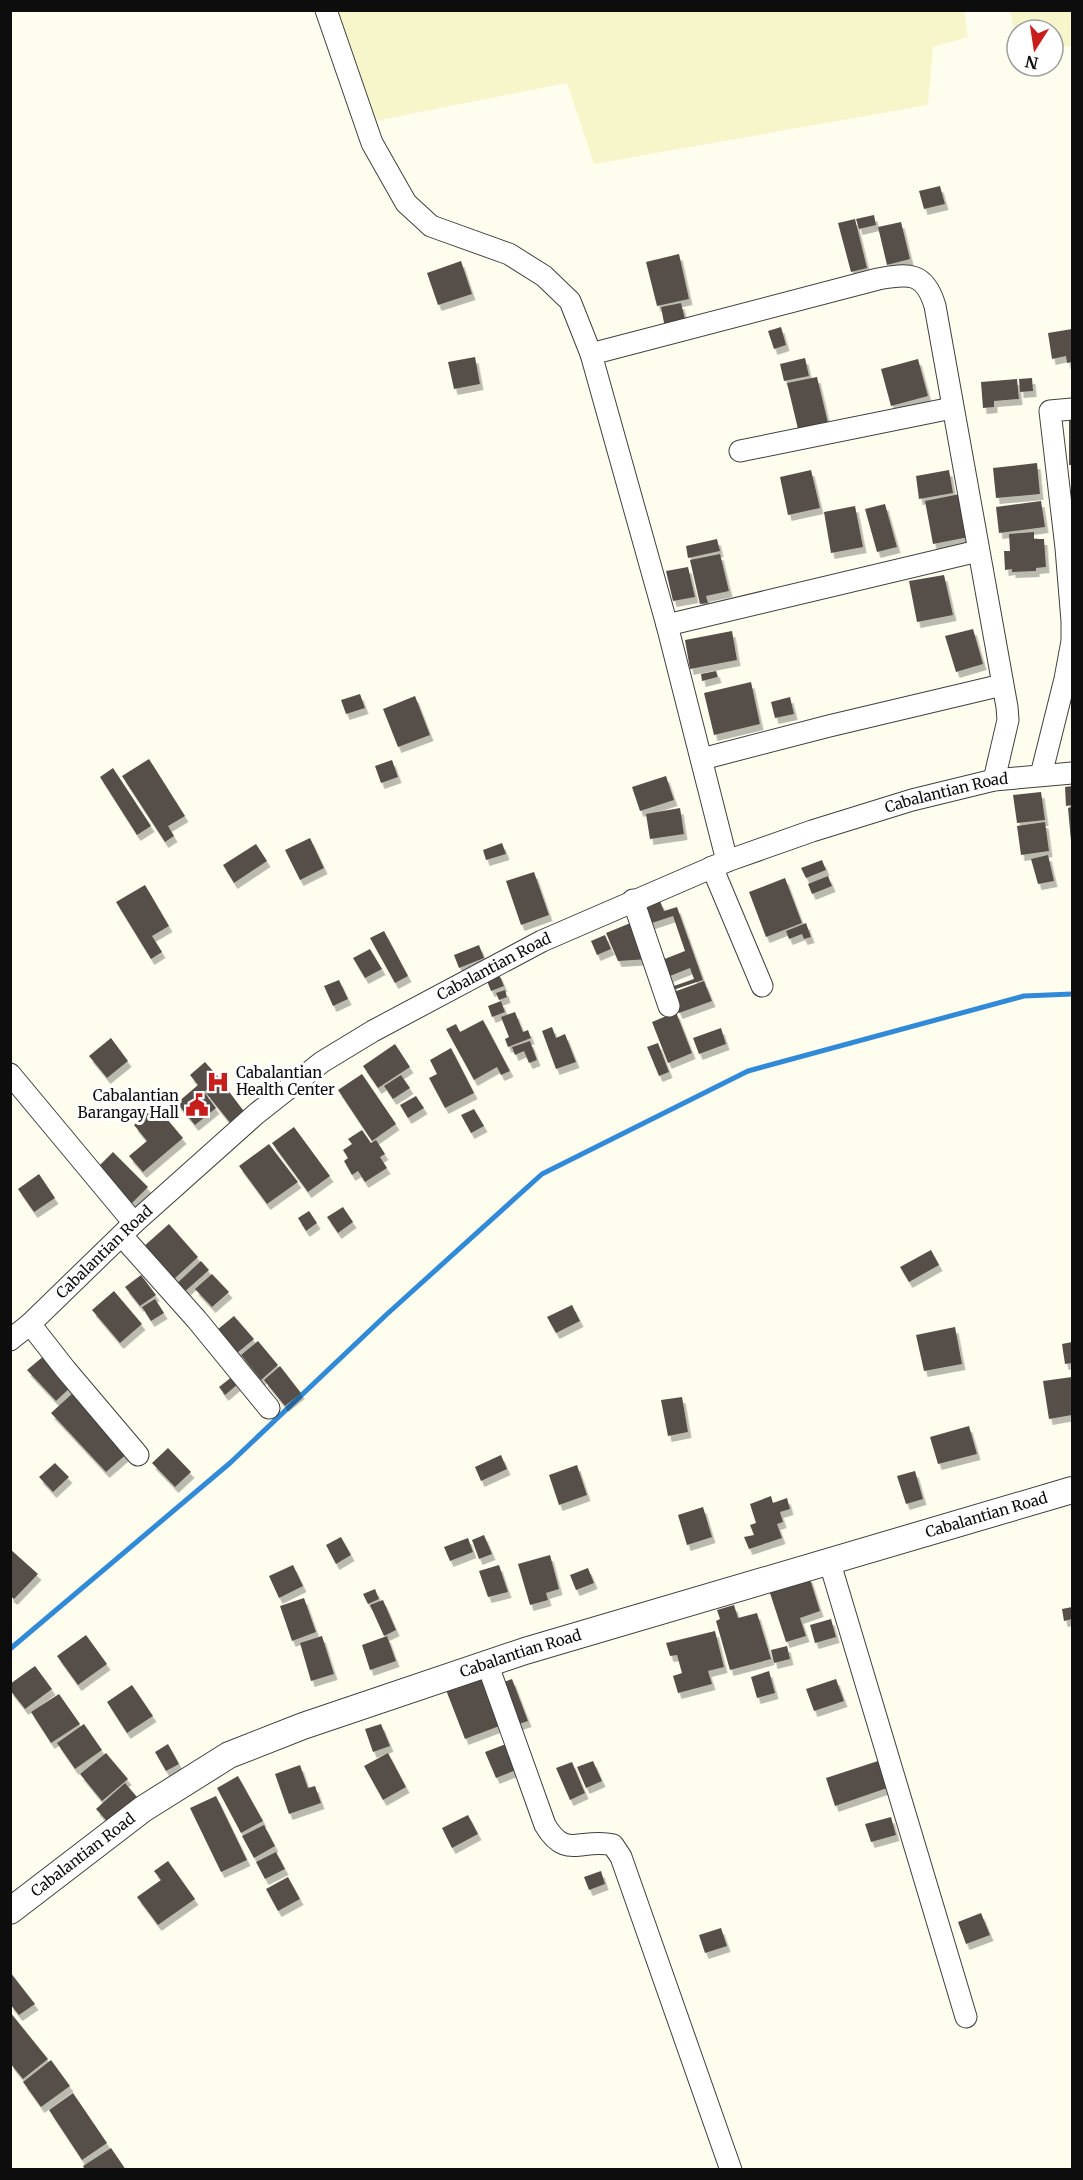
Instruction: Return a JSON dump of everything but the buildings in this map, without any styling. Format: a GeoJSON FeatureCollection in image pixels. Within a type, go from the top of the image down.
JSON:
{"type":"FeatureCollection","features":[{"type":"Feature","properties":{"kind":"street"},"geometry":{"type":"LineString","coordinates":[[326,10],[372,143],[406,203],[431,225],[509,254],[544,276],[570,301],[591,354],[668,625],[702,759],[719,864],[762,986]]}},
{"type":"Feature","properties":{"kind":"street"},"geometry":{"type":"LineString","coordinates":[[591,354],[853,284],[897,275],[912,276],[923,280],[930,290],[935,306],[1008,720],[994,780]]}},
{"type":"Feature","properties":{"kind":"street"},"geometry":{"type":"LineString","coordinates":[[740,451],[952,408]]}},
{"type":"Feature","properties":{"kind":"street"},"geometry":{"type":"LineString","coordinates":[[1041,775],[1066,702],[1072,641],[1072,621],[1050,411],[1072,409]]}},
{"type":"Feature","properties":{"kind":"street"},"geometry":{"type":"LineString","coordinates":[[668,625],[978,551]]}},
{"type":"Feature","properties":{"kind":"street"},"geometry":{"type":"LineString","coordinates":[[702,759],[1002,685]]}},
{"type":"Feature","properties":{"kind":"street","name":"Cabalantian Road"},"geometry":{"type":"LineString","coordinates":[[10,1340],[256,1114],[322,1062],[373,1031],[542,941],[719,864],[812,831],[912,800],[994,780],[1072,773]]}},
{"type":"Feature","properties":{"kind":"street"},"geometry":{"type":"LineString","coordinates":[[633,900],[669,1006]]}},
{"type":"Feature","properties":{"kind":"street"},"geometry":{"type":"LineString","coordinates":[[10,1074],[197,1320],[269,1408]]}},
{"type":"Feature","properties":{"kind":"street"},"geometry":{"type":"LineString","coordinates":[[30,1324],[138,1455]]}},
{"type":"Feature","properties":{"kind":"street","name":"Cabalantian Road"},"geometry":{"type":"LineString","coordinates":[[10,1911],[143,1809],[229,1755],[303,1726],[487,1664],[829,1560],[1072,1490]]}},
{"type":"Feature","properties":{"kind":"street"},"geometry":{"type":"LineString","coordinates":[[829,1560],[966,2017]]}},
{"type":"Feature","properties":{"kind":"street"},"geometry":{"type":"LineString","coordinates":[[487,1664],[551,1836],[562,1845],[573,1847],[595,1843],[612,1845],[621,1857],[730,2169]]}},
{"type":"Feature","properties":{"kind":"green space"},"geometry":{"type":"Polygon","coordinates":[[[964,10],[968,37],[933,47],[928,105],[594,164],[567,83],[375,121],[333,11],[964,10]]]}},
{"type":"Feature","properties":{"kind":"green space"},"geometry":{"type":"Polygon","coordinates":[[[1010,11],[1072,11],[1072,46],[1065,47],[1065,18],[1011,18],[1010,11]]]}},
{"type":"Feature","properties":{"kind":"waterway"},"geometry":{"type":"LineString","coordinates":[[10,1649],[230,1463],[386,1315],[542,1174],[748,1071],[1024,996],[1072,994]]}},
{"type":"Feature","properties":{"kind":"place","name":"Cabalantian Health Center"},"geometry":{"type":"Point","coordinates":[218,1082]}},
{"type":"Feature","properties":{"kind":"place","name":"Cabalantian Barangay Hall"},"geometry":{"type":"Point","coordinates":[197,1105]}}]}
